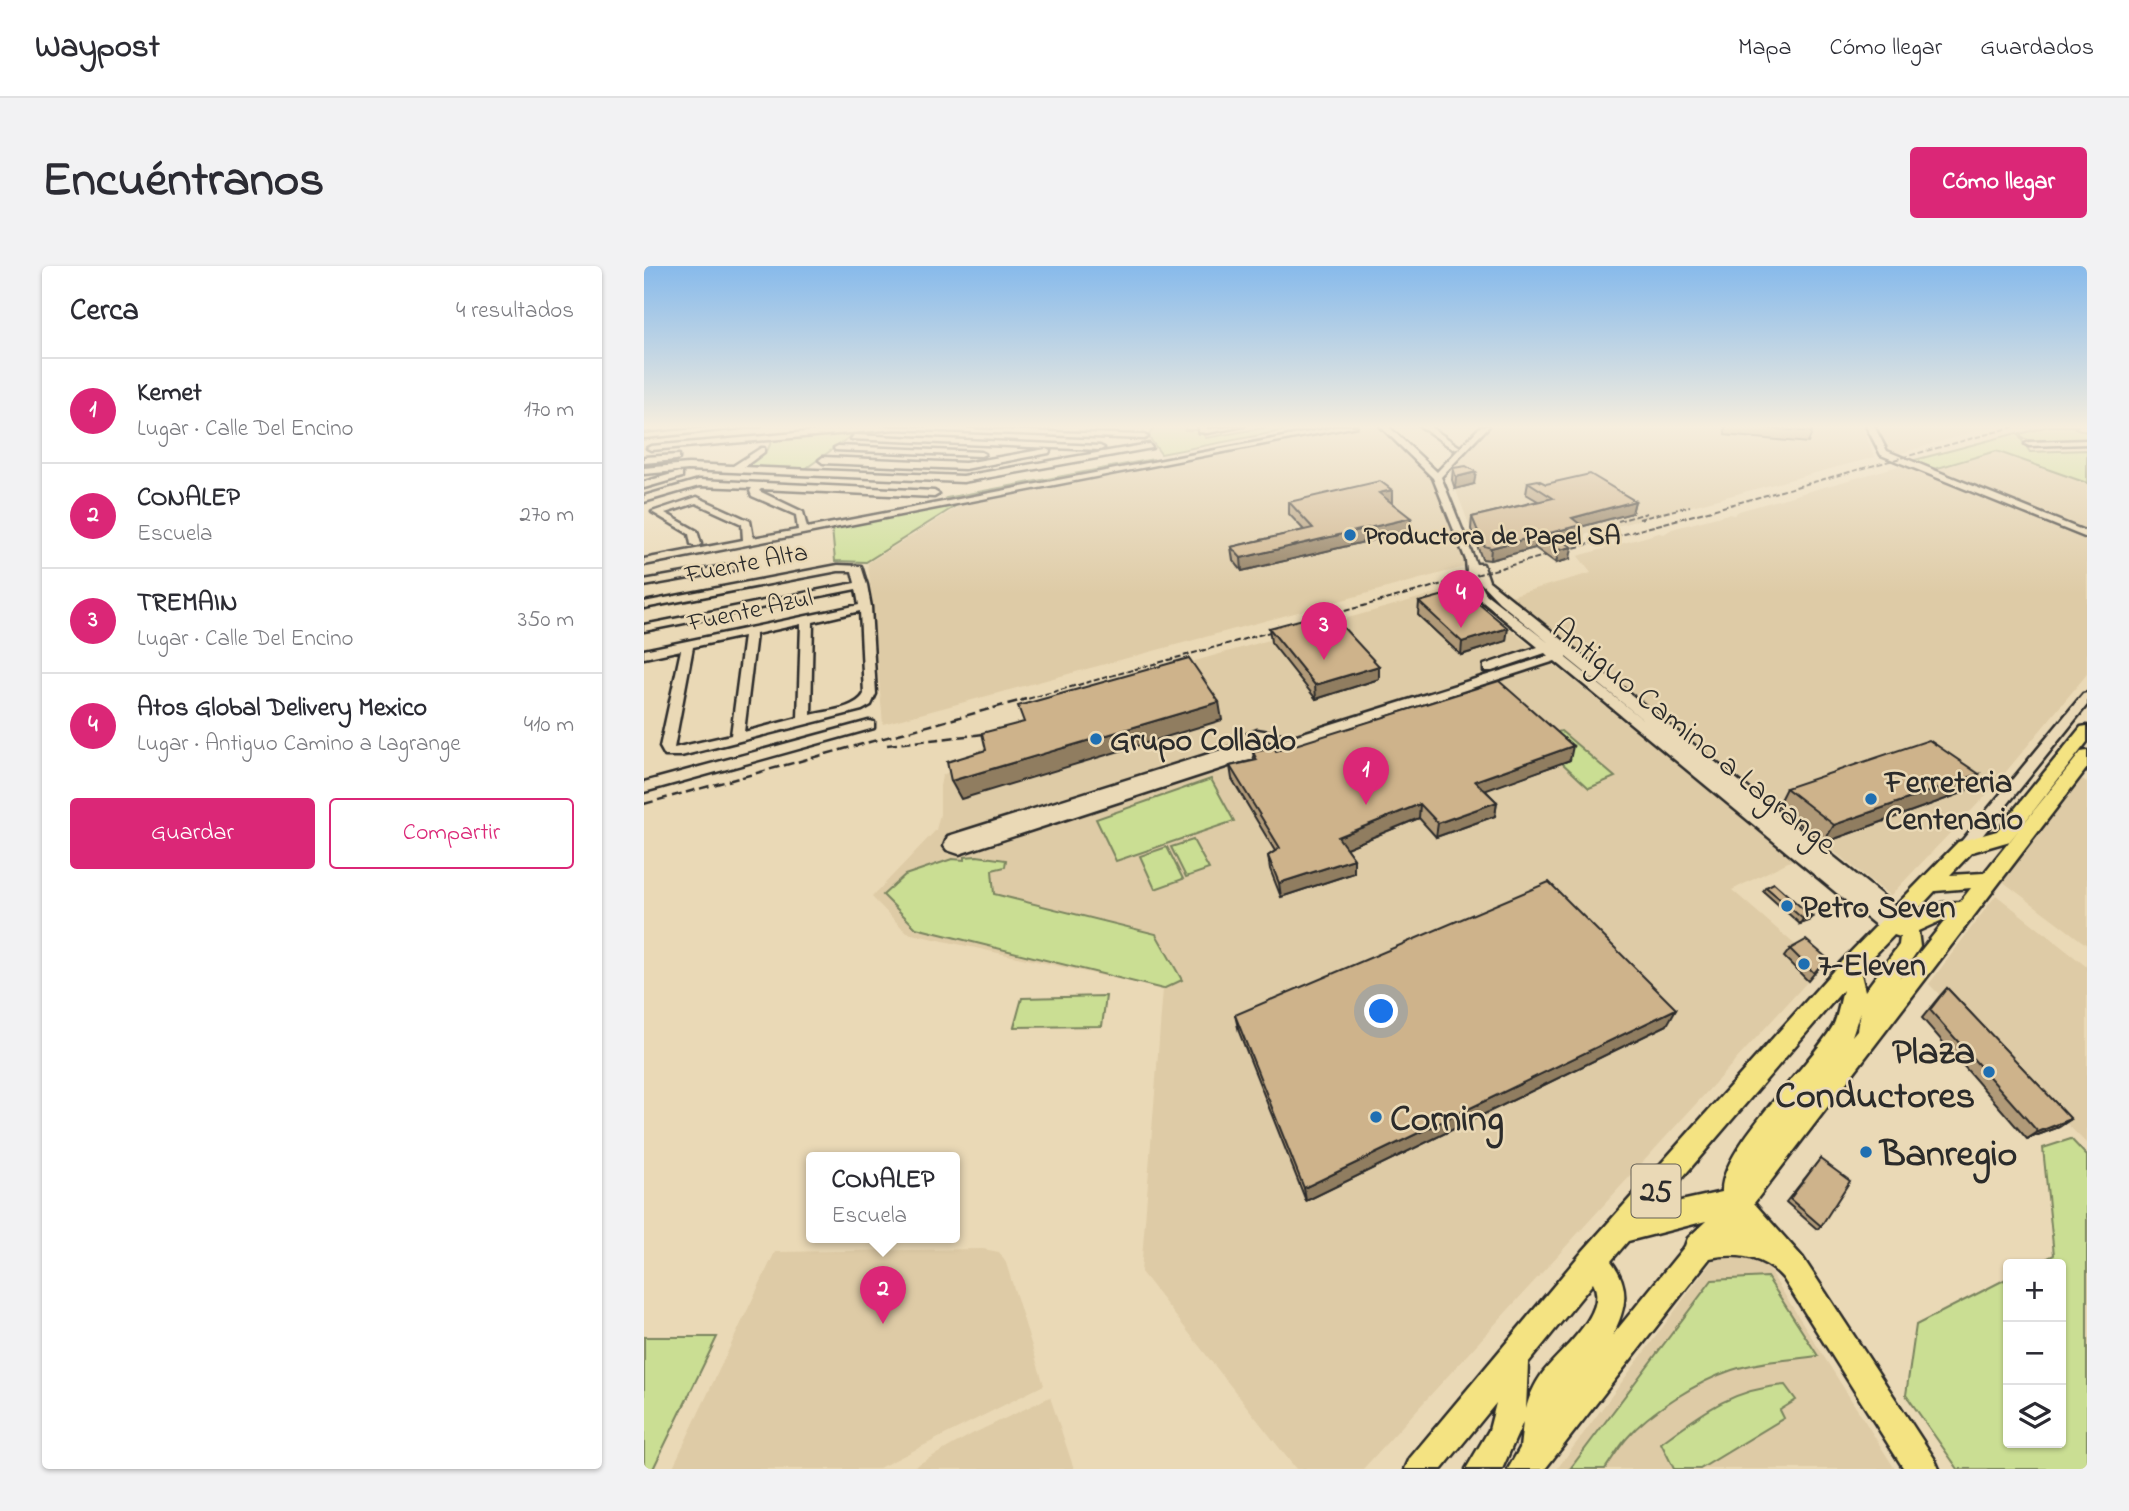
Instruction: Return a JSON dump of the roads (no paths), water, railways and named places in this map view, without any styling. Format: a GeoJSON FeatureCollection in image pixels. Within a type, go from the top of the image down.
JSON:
{"type":"FeatureCollection","features":[{"type":"Feature","properties":{"kind":"main road"},"geometry":{"type":"LineString","coordinates":[[1927,884],[1989,880],[1984,869],[2003,836],[2087,731]]}},
{"type":"Feature","properties":{"kind":"main road","name":"25"},"geometry":{"type":"LineString","coordinates":[[1530,1461],[1698,1248],[1818,1102],[1868,1033],[2087,756]]}},
{"type":"Feature","properties":{"kind":"main road","name":"25"},"geometry":{"type":"LineString","coordinates":[[1421,1469],[1593,1261],[1849,968],[1898,924],[1927,884],[1965,847],[2003,836]]}},
{"type":"Feature","properties":{"kind":"main road"},"geometry":{"type":"LineString","coordinates":[[1868,1033],[1873,997],[1909,947],[1910,936],[1898,924],[1942,911],[1966,909]]}},
{"type":"Feature","properties":{"kind":"main road"},"geometry":{"type":"LineString","coordinates":[[1849,968],[1856,987],[1844,1030],[1742,1165],[1735,1185],[1736,1203],[1793,1268],[1923,1469]]}},
{"type":"Feature","properties":{"kind":"main road"},"geometry":{"type":"LineString","coordinates":[[1623,1229],[1702,1208],[1736,1203]]}},
{"type":"Feature","properties":{"kind":"main road"},"geometry":{"type":"LineString","coordinates":[[1698,1248],[1726,1240],[1755,1243],[1793,1268]]}},
{"type":"Feature","properties":{"kind":"main road"},"geometry":{"type":"LineString","coordinates":[[1530,1461],[1545,1399],[1567,1366],[1606,1321],[1610,1312],[1608,1281],[1593,1261]]}},
{"type":"Feature","properties":{"kind":"main road"},"geometry":{"type":"LineString","coordinates":[[1482,1469],[1495,1451],[1511,1414],[1513,1357]]}},
{"type":"Feature","properties":{"kind":"street"},"geometry":{"type":"LineString","coordinates":[[733,485],[737,482]]}},
{"type":"Feature","properties":{"kind":"street"},"geometry":{"type":"LineString","coordinates":[[936,500],[949,482]]}},
{"type":"Feature","properties":{"kind":"street"},"geometry":{"type":"LineString","coordinates":[[987,482],[991,488]]}},
{"type":"Feature","properties":{"kind":"street"},"geometry":{"type":"LineString","coordinates":[[644,562],[748,538],[1025,482]]}},
{"type":"Feature","properties":{"kind":"street"},"geometry":{"type":"LineString","coordinates":[[644,499],[696,484],[759,486],[936,500],[1034,482]]}},
{"type":"Feature","properties":{"kind":"street"},"geometry":{"type":"LineString","coordinates":[[1442,482],[1477,578]]}},
{"type":"Feature","properties":{"kind":"street"},"geometry":{"type":"LineString","coordinates":[[1956,482],[2087,535]]}},
{"type":"Feature","properties":{"kind":"street"},"geometry":{"type":"LineString","coordinates":[[759,486],[754,491],[755,494],[800,514],[803,528]]}},
{"type":"Feature","properties":{"kind":"street"},"geometry":{"type":"LineString","coordinates":[[696,544],[692,532],[656,514],[683,502],[697,500],[747,523],[748,538]]}},
{"type":"Feature","properties":{"kind":"street"},"geometry":{"type":"LineString","coordinates":[[644,554],[748,538]]}},
{"type":"Feature","properties":{"kind":"street"},"geometry":{"type":"LineString","coordinates":[[644,596],[645,583],[730,568]]}},
{"type":"Feature","properties":{"kind":"street","name":"Fuente Alta"},"geometry":{"type":"LineString","coordinates":[[644,605],[838,568],[857,568],[862,585]]}},
{"type":"Feature","properties":{"kind":"street","name":"Antiguo Camino a Lagrange"},"geometry":{"type":"LineString","coordinates":[[1477,578],[1557,651]]}},
{"type":"Feature","properties":{"kind":"street","name":"Antiguo Camino a Lagrange"},"geometry":{"type":"LineString","coordinates":[[1477,578],[1478,592],[1490,603],[1557,651],[1898,924]]}},
{"type":"Feature","properties":{"kind":"street"},"geometry":{"type":"LineString","coordinates":[[644,628],[862,585],[870,694],[868,700],[857,707],[687,751],[670,753],[667,747],[688,645]]}},
{"type":"Feature","properties":{"kind":"street"},"geometry":{"type":"LineString","coordinates":[[1490,603],[1503,600]]}},
{"type":"Feature","properties":{"kind":"street","name":"Fuente Azul"},"geometry":{"type":"LineString","coordinates":[[644,654],[865,607]]}},
{"type":"Feature","properties":{"kind":"street"},"geometry":{"type":"LineString","coordinates":[[804,721],[807,620]]}},
{"type":"Feature","properties":{"kind":"street"},"geometry":{"type":"LineString","coordinates":[[737,738],[750,632]]}},
{"type":"Feature","properties":{"kind":"street"},"geometry":{"type":"LineString","coordinates":[[1242,752],[1241,742],[1257,734],[1278,741],[1557,651]]}},
{"type":"Feature","properties":{"kind":"street"},"geometry":{"type":"LineString","coordinates":[[1965,847],[2087,697]]}},
{"type":"Feature","properties":{"kind":"street"},"geometry":{"type":"LineString","coordinates":[[644,787],[869,725]]}},
{"type":"Feature","properties":{"kind":"street"},"geometry":{"type":"LineString","coordinates":[[1242,752],[959,848],[953,848],[951,844],[953,840],[1242,752],[1255,760],[1267,758],[1277,753],[1278,741]]}},
{"type":"Feature","properties":{"kind":"railway"},"geometry":{"type":"LineString","coordinates":[[1312,620],[1813,482]]}},
{"type":"Feature","properties":{"kind":"railway"},"geometry":{"type":"LineString","coordinates":[[1639,519],[1690,506]]}},
{"type":"Feature","properties":{"kind":"railway"},"geometry":{"type":"LineString","coordinates":[[1618,521],[1647,513]]}},
{"type":"Feature","properties":{"kind":"railway"},"geometry":{"type":"LineString","coordinates":[[1020,701],[1288,627]]}},
{"type":"Feature","properties":{"kind":"railway"},"geometry":{"type":"LineString","coordinates":[[644,804],[1026,699]]}},
{"type":"Feature","properties":{"kind":"railway"},"geometry":{"type":"LineString","coordinates":[[887,745],[1002,732]]}},
{"type":"Feature","properties":{"kind":"place","name":"Productora de Papel SA"},"geometry":{"type":"Point","coordinates":[1350,535]}},
{"type":"Feature","properties":{"kind":"place","name":"Atos Global Delivery Mexico"},"geometry":{"type":"Point","coordinates":[1461,628]}},
{"type":"Feature","properties":{"kind":"place","name":"TREMAIN"},"geometry":{"type":"Point","coordinates":[1324,660]}},
{"type":"Feature","properties":{"kind":"place","name":"Grupo Collado"},"geometry":{"type":"Point","coordinates":[1096,739]}},
{"type":"Feature","properties":{"kind":"place","name":"Ferreteria Centenario"},"geometry":{"type":"Point","coordinates":[1871,799]}},
{"type":"Feature","properties":{"kind":"place","name":"Kemet"},"geometry":{"type":"Point","coordinates":[1366,805]}},
{"type":"Feature","properties":{"kind":"place","name":"Petro Seven"},"geometry":{"type":"Point","coordinates":[1787,906]}},
{"type":"Feature","properties":{"kind":"place","name":"7-Eleven"},"geometry":{"type":"Point","coordinates":[1804,964]}},
{"type":"Feature","properties":{"kind":"place","name":"Plaza Conductores"},"geometry":{"type":"Point","coordinates":[1989,1072]}},
{"type":"Feature","properties":{"kind":"place","name":"Corning"},"geometry":{"type":"Point","coordinates":[1376,1117]}},
{"type":"Feature","properties":{"kind":"place","name":"Banregio"},"geometry":{"type":"Point","coordinates":[1866,1152]}},
{"type":"Feature","properties":{"kind":"place","name":"CONALEP"},"geometry":{"type":"Point","coordinates":[883,1324]}}]}
